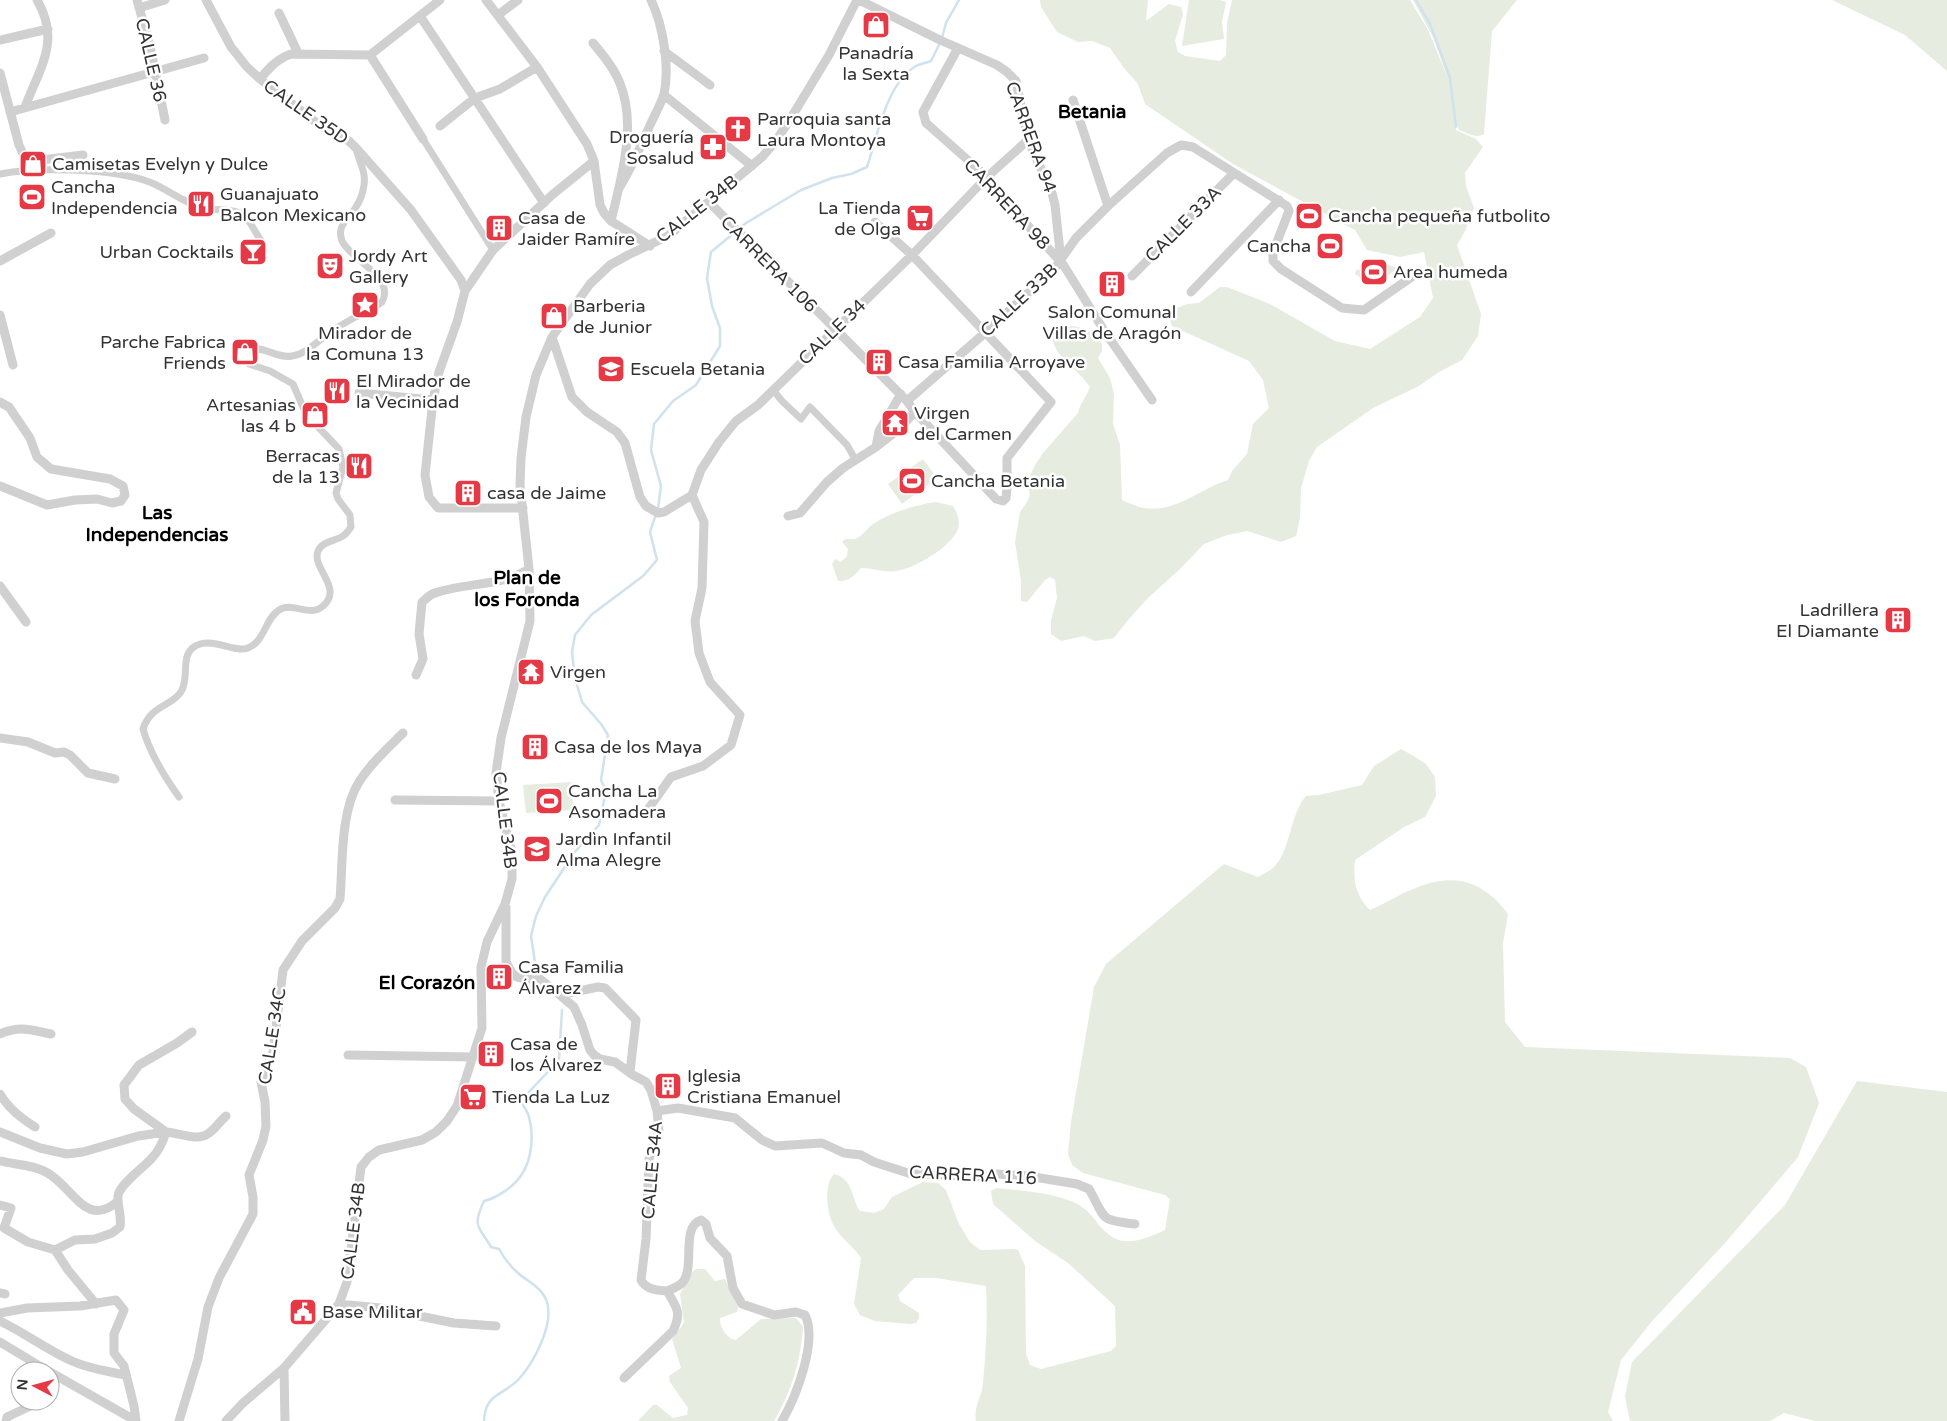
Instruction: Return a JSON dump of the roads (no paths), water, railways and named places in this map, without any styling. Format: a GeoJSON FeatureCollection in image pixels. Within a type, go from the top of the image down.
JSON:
{"type":"FeatureCollection","features":[{"type":"Feature","properties":{"kind":"street"},"geometry":{"type":"LineString","coordinates":[[24,107],[48,46],[48,28],[43,11],[36,0]]}},
{"type":"Feature","properties":{"kind":"street"},"geometry":{"type":"LineString","coordinates":[[138,4],[165,0]]}},
{"type":"Feature","properties":{"kind":"street","name":"CALLE 35D"},"geometry":{"type":"LineString","coordinates":[[206,0],[230,46],[247,67],[322,127],[349,141],[357,149],[411,210],[461,280],[465,291]]}},
{"type":"Feature","properties":{"kind":"street"},"geometry":{"type":"LineString","coordinates":[[260,79],[278,60],[291,54],[370,55],[440,0]]}},
{"type":"Feature","properties":{"kind":"street"},"geometry":{"type":"LineString","coordinates":[[486,0],[537,67],[583,135],[594,162],[600,205],[611,221],[650,246]]}},
{"type":"Feature","properties":{"kind":"street"},"geometry":{"type":"LineString","coordinates":[[498,14],[518,0]]}},
{"type":"Feature","properties":{"kind":"street"},"geometry":{"type":"LineString","coordinates":[[618,188],[628,173],[664,95],[666,70],[664,51],[656,12],[651,0]]}},
{"type":"Feature","properties":{"kind":"street","name":"CARRERA 94"},"geometry":{"type":"LineString","coordinates":[[858,0],[997,65],[1016,82],[1028,140],[1052,193],[1061,261],[1104,332],[1152,400]]}},
{"type":"Feature","properties":{"kind":"street","name":"CALLE 34B"},"geometry":{"type":"LineString","coordinates":[[226,1421],[243,1403],[284,1368],[339,1304],[347,1282],[361,1168],[369,1157],[379,1150],[422,1140],[436,1132],[457,1106],[482,1028],[481,967],[487,942],[506,904],[512,880],[512,853],[499,801],[496,773],[501,738],[530,621],[529,569],[520,485],[521,458],[526,417],[536,375],[552,337],[590,284],[610,265],[668,236],[752,166],[776,140],[829,55],[858,0]]}},
{"type":"Feature","properties":{"kind":"street","name":"CALLE 36"},"geometry":{"type":"LineString","coordinates":[[138,4],[165,120]]}},
{"type":"Feature","properties":{"kind":"street"},"geometry":{"type":"LineString","coordinates":[[279,13],[298,54]]}},
{"type":"Feature","properties":{"kind":"street"},"geometry":{"type":"LineString","coordinates":[[420,16],[544,203]]}},
{"type":"Feature","properties":{"kind":"street"},"geometry":{"type":"LineString","coordinates":[[0,40],[48,28]]}},
{"type":"Feature","properties":{"kind":"street"},"geometry":{"type":"LineString","coordinates":[[594,43],[618,80],[625,98],[627,121],[618,188],[611,221]]}},
{"type":"Feature","properties":{"kind":"street","name":"CARRERA 98"},"geometry":{"type":"LineString","coordinates":[[954,46],[923,112],[926,123],[987,177],[1035,234],[1061,261]]}},
{"type":"Feature","properties":{"kind":"street"},"geometry":{"type":"LineString","coordinates":[[664,51],[710,85]]}},
{"type":"Feature","properties":{"kind":"street"},"geometry":{"type":"LineString","coordinates":[[370,55],[493,250]]}},
{"type":"Feature","properties":{"kind":"street"},"geometry":{"type":"LineString","coordinates":[[10,112],[204,58]]}},
{"type":"Feature","properties":{"kind":"street"},"geometry":{"type":"LineString","coordinates":[[440,126],[476,98],[500,89],[537,67]]}},
{"type":"Feature","properties":{"kind":"street"},"geometry":{"type":"LineString","coordinates":[[0,73],[19,145],[24,156],[33,161],[83,155]]}},
{"type":"Feature","properties":{"kind":"street"},"geometry":{"type":"LineString","coordinates":[[664,95],[752,166]]}},
{"type":"Feature","properties":{"kind":"street"},"geometry":{"type":"LineString","coordinates":[[1073,100],[1108,206]]}},
{"type":"Feature","properties":{"kind":"street","name":"CALLE 34"},"geometry":{"type":"LineString","coordinates":[[692,495],[700,470],[736,421],[758,405],[912,255],[987,177],[1028,140]]}},
{"type":"Feature","properties":{"kind":"street","name":"CALLE 33B"},"geometry":{"type":"LineString","coordinates":[[876,447],[879,431],[904,398],[986,332],[1061,261],[1076,238],[1108,206],[1167,152],[1181,145],[1193,147],[1234,173]]}},
{"type":"Feature","properties":{"kind":"street"},"geometry":{"type":"LineString","coordinates":[[179,797],[158,766],[146,741],[143,729],[152,713],[182,692],[186,656],[194,646],[202,643],[223,644],[241,649],[248,648],[257,642],[279,610],[286,607],[314,611],[320,608],[326,603],[329,588],[318,563],[318,551],[321,546],[345,536],[351,527],[350,515],[338,499],[336,493],[343,467],[339,449],[306,414],[293,384],[270,371],[249,364],[246,356],[250,349],[256,348],[274,354],[294,356],[334,329],[382,302],[385,297],[386,292],[376,276],[347,248],[340,233],[342,225],[362,197],[365,172],[357,149]]}},
{"type":"Feature","properties":{"kind":"street"},"geometry":{"type":"LineString","coordinates":[[523,508],[438,508],[429,497],[425,475],[433,400],[439,372],[458,322],[465,291],[493,250],[544,203],[594,162]]}},
{"type":"Feature","properties":{"kind":"street"},"geometry":{"type":"LineString","coordinates":[[0,174],[46,170],[79,170],[150,182],[202,207],[238,212],[245,218],[261,241]]}},
{"type":"Feature","properties":{"kind":"street"},"geometry":{"type":"LineString","coordinates":[[1234,173],[1287,206],[1289,211],[1273,252],[1273,261],[1281,269],[1342,308],[1364,310],[1413,276]]}},
{"type":"Feature","properties":{"kind":"street","name":"CALLE 33A"},"geometry":{"type":"LineString","coordinates":[[1132,276],[1234,173]]}},
{"type":"Feature","properties":{"kind":"street"},"geometry":{"type":"LineString","coordinates":[[1191,292],[1279,200]]}},
{"type":"Feature","properties":{"kind":"street","name":"CARRERA 106"},"geometry":{"type":"LineString","coordinates":[[709,202],[904,398],[1000,502],[1006,498],[1007,458],[1051,402],[986,332]]}},
{"type":"Feature","properties":{"kind":"street"},"geometry":{"type":"LineString","coordinates":[[875,222],[912,255],[986,332]]}},
{"type":"Feature","properties":{"kind":"street"},"geometry":{"type":"LineString","coordinates":[[0,261],[51,233]]}},
{"type":"Feature","properties":{"kind":"street"},"geometry":{"type":"LineString","coordinates":[[0,315],[13,365]]}},
{"type":"Feature","properties":{"kind":"street"},"geometry":{"type":"LineString","coordinates":[[552,337],[572,397],[587,412],[618,432],[625,443],[640,497],[646,506],[658,513],[664,512],[692,495],[704,522],[702,588],[695,621],[699,653],[710,682],[740,715],[730,746],[703,766],[671,777],[649,808]]}},
{"type":"Feature","properties":{"kind":"street"},"geometry":{"type":"LineString","coordinates":[[773,390],[801,419],[810,407],[847,445],[855,459]]}},
{"type":"Feature","properties":{"kind":"street"},"geometry":{"type":"LineString","coordinates":[[359,393],[433,400]]}},
{"type":"Feature","properties":{"kind":"street"},"geometry":{"type":"LineString","coordinates":[[0,402],[9,408],[27,433],[37,457],[51,469],[110,478],[123,486],[125,495],[121,501],[112,503],[97,499],[75,500],[47,505],[0,486]]}},
{"type":"Feature","properties":{"kind":"street"},"geometry":{"type":"LineString","coordinates":[[788,516],[800,512],[828,482],[855,459],[876,447],[899,429],[915,412]]}},
{"type":"Feature","properties":{"kind":"street"},"geometry":{"type":"LineString","coordinates":[[416,675],[423,659],[419,634],[422,602],[433,593],[517,577],[529,569]]}},
{"type":"Feature","properties":{"kind":"street"},"geometry":{"type":"LineString","coordinates":[[0,586],[26,622]]}},
{"type":"Feature","properties":{"kind":"street","name":"CALLE 34C"},"geometry":{"type":"LineString","coordinates":[[179,1421],[198,1359],[204,1322],[211,1300],[219,1278],[253,1214],[253,1197],[249,1175],[263,1140],[266,1126],[265,1102],[261,1082],[273,1052],[283,970],[302,941],[335,908],[340,899],[344,833],[348,808],[353,794],[359,780],[403,733]]}},
{"type":"Feature","properties":{"kind":"street"},"geometry":{"type":"LineString","coordinates":[[0,738],[28,742],[55,753],[64,752],[70,755],[88,773],[115,779]]}},
{"type":"Feature","properties":{"kind":"street"},"geometry":{"type":"LineString","coordinates":[[395,800],[499,801]]}},
{"type":"Feature","properties":{"kind":"street","name":"CALLE 34A"},"geometry":{"type":"LineString","coordinates":[[506,904],[506,962],[512,973],[517,977],[526,979],[540,979],[560,995],[574,1007],[590,1050],[594,1055],[600,1059],[616,1062],[646,1082],[651,1090],[657,1110],[659,1131],[650,1159],[646,1239],[641,1280],[643,1284],[652,1289],[667,1291]]}},
{"type":"Feature","properties":{"kind":"street"},"geometry":{"type":"LineString","coordinates":[[560,995],[598,987],[605,988],[636,1020],[630,1072]]}},
{"type":"Feature","properties":{"kind":"street"},"geometry":{"type":"LineString","coordinates":[[0,1034],[12,1028],[20,1028],[51,1034]]}},
{"type":"Feature","properties":{"kind":"street"},"geometry":{"type":"LineString","coordinates":[[166,1132],[125,1099],[124,1086],[139,1065],[192,1032]]}},
{"type":"Feature","properties":{"kind":"street"},"geometry":{"type":"LineString","coordinates":[[348,1055],[473,1057]]}},
{"type":"Feature","properties":{"kind":"street"},"geometry":{"type":"LineString","coordinates":[[0,1094],[5,1103],[20,1117],[35,1127]]}},
{"type":"Feature","properties":{"kind":"street","name":"CARRERA 116"},"geometry":{"type":"LineString","coordinates":[[657,1110],[678,1108],[735,1118],[762,1140],[775,1146],[822,1143],[844,1153],[861,1155],[874,1162],[908,1173],[985,1177],[998,1174],[1028,1176],[1077,1184],[1089,1189],[1100,1213],[1112,1222],[1136,1224]]}},
{"type":"Feature","properties":{"kind":"street"},"geometry":{"type":"LineString","coordinates":[[0,1132],[40,1148],[67,1154],[83,1152],[125,1138],[166,1132],[180,1133],[196,1138],[209,1133],[226,1116]]}},
{"type":"Feature","properties":{"kind":"street"},"geometry":{"type":"LineString","coordinates":[[55,1250],[75,1240],[95,1239],[120,1228],[122,1217],[118,1196],[123,1185],[135,1176],[153,1157],[163,1142],[166,1132]]}},
{"type":"Feature","properties":{"kind":"street"},"geometry":{"type":"LineString","coordinates":[[0,1161],[41,1170],[53,1176],[88,1209],[100,1210],[112,1206],[118,1200]]}},
{"type":"Feature","properties":{"kind":"street"},"geometry":{"type":"LineString","coordinates":[[0,1205],[11,1208],[4,1228],[28,1242],[55,1250],[68,1270],[96,1304]]}},
{"type":"Feature","properties":{"kind":"street"},"geometry":{"type":"LineString","coordinates":[[624,1378],[673,1331],[679,1311],[667,1291],[682,1283],[686,1277],[690,1235],[695,1224],[701,1220],[706,1224],[710,1238],[727,1256],[733,1288],[742,1304],[774,1315],[796,1312],[805,1315],[809,1329],[805,1365],[794,1398],[782,1421]]}},
{"type":"Feature","properties":{"kind":"street"},"geometry":{"type":"LineString","coordinates":[[0,1312],[27,1308],[80,1306],[116,1300],[124,1310],[114,1334],[114,1352],[124,1366],[136,1421]]}},
{"type":"Feature","properties":{"kind":"street"},"geometry":{"type":"LineString","coordinates":[[339,1304],[380,1308],[454,1323],[496,1326]]}},
{"type":"Feature","properties":{"kind":"street"},"geometry":{"type":"LineString","coordinates":[[0,1321],[20,1330],[51,1351],[73,1362],[125,1375]]}},
{"type":"Feature","properties":{"kind":"street"},"geometry":{"type":"LineString","coordinates":[[0,1342],[31,1361]]}},
{"type":"Feature","properties":{"kind":"street"},"geometry":{"type":"LineString","coordinates":[[284,1368],[285,1421]]}},
{"type":"Feature","properties":{"kind":"street"},"geometry":{"type":"LineString","coordinates":[[60,1378],[136,1421]]}},
{"type":"Feature","properties":{"kind":"street"},"geometry":{"type":"LineString","coordinates":[[6,1421],[6,1417],[19,1411]]}},
{"type":"Feature","properties":{"kind":"waterway"},"geometry":{"type":"LineString","coordinates":[[942,38],[946,23],[959,0]]}},
{"type":"Feature","properties":{"kind":"waterway"},"geometry":{"type":"LineString","coordinates":[[1416,0],[1430,24],[1450,78],[1456,127]]}},
{"type":"Feature","properties":{"kind":"waterway"},"geometry":{"type":"LineString","coordinates":[[658,509],[661,486],[651,450],[654,424],[673,401],[696,385],[720,346],[720,328],[712,306],[707,278],[711,252],[746,223],[801,190],[867,167],[890,97],[906,74],[916,66],[931,61],[940,43]]}},
{"type":"Feature","properties":{"kind":"waterway"},"geometry":{"type":"LineString","coordinates":[[537,967],[531,936],[536,916],[545,897],[574,853],[599,825],[606,791],[601,780],[608,735],[582,702],[575,678],[572,652],[575,635],[591,615],[643,576],[657,560],[650,532],[656,514]]}},
{"type":"Feature","properties":{"kind":"waterway"},"geometry":{"type":"LineString","coordinates":[[484,1421],[485,1412],[491,1400],[513,1385],[531,1363],[541,1343],[548,1321],[547,1302],[542,1292],[512,1268],[499,1249],[491,1247],[478,1226],[478,1216],[484,1201],[510,1187],[519,1178],[528,1161],[531,1146],[531,1124],[522,1103],[527,1094],[559,1060],[562,1010]]}},
{"type":"Feature","properties":{"kind":"place","name":"Panadría la Sexta"},"geometry":{"type":"Point","coordinates":[876,25]}},
{"type":"Feature","properties":{"kind":"place","name":"Parroquia santa Laura Montoya"},"geometry":{"type":"Point","coordinates":[738,129]}},
{"type":"Feature","properties":{"kind":"place","name":"Droguería Sosalud"},"geometry":{"type":"Point","coordinates":[713,147]}},
{"type":"Feature","properties":{"kind":"place","name":"Camisetas Evelyn y Dulce"},"geometry":{"type":"Point","coordinates":[33,164]}},
{"type":"Feature","properties":{"kind":"place","name":"Cancha Independencia"},"geometry":{"type":"Point","coordinates":[32,197]}},
{"type":"Feature","properties":{"kind":"place","name":"Guanajuato Balcon Mexicano"},"geometry":{"type":"Point","coordinates":[201,204]}},
{"type":"Feature","properties":{"kind":"place","name":"Cancha pequeña futbolito"},"geometry":{"type":"Point","coordinates":[1309,216]}},
{"type":"Feature","properties":{"kind":"place","name":"La Tienda de Olga"},"geometry":{"type":"Point","coordinates":[920,218]}},
{"type":"Feature","properties":{"kind":"place","name":"Casa de Jaider Ramíre"},"geometry":{"type":"Point","coordinates":[499,228]}},
{"type":"Feature","properties":{"kind":"place","name":"Cancha"},"geometry":{"type":"Point","coordinates":[1330,246]}},
{"type":"Feature","properties":{"kind":"place","name":"Urban Cocktails"},"geometry":{"type":"Point","coordinates":[253,252]}},
{"type":"Feature","properties":{"kind":"place","name":"Jordy Art Gallery"},"geometry":{"type":"Point","coordinates":[330,266]}},
{"type":"Feature","properties":{"kind":"place","name":"Area humeda"},"geometry":{"type":"Point","coordinates":[1374,272]}},
{"type":"Feature","properties":{"kind":"place","name":"Salon Comunal Villas de Aragón"},"geometry":{"type":"Point","coordinates":[1112,284]}},
{"type":"Feature","properties":{"kind":"place","name":"Mirador de la Comuna 13"},"geometry":{"type":"Point","coordinates":[365,305]}},
{"type":"Feature","properties":{"kind":"place","name":"Barberia de Junior"},"geometry":{"type":"Point","coordinates":[554,316]}},
{"type":"Feature","properties":{"kind":"place","name":"Parche Fabrica Friends"},"geometry":{"type":"Point","coordinates":[245,352]}},
{"type":"Feature","properties":{"kind":"place","name":"Casa Familia Arroyave"},"geometry":{"type":"Point","coordinates":[879,362]}},
{"type":"Feature","properties":{"kind":"place","name":"Escuela Betania"},"geometry":{"type":"Point","coordinates":[611,369]}},
{"type":"Feature","properties":{"kind":"place","name":"El Mirador de la Vecinidad"},"geometry":{"type":"Point","coordinates":[337,391]}},
{"type":"Feature","properties":{"kind":"place","name":"Artesanias las 4 b"},"geometry":{"type":"Point","coordinates":[315,415]}},
{"type":"Feature","properties":{"kind":"place","name":"Virgen del Carmen"},"geometry":{"type":"Point","coordinates":[895,423]}},
{"type":"Feature","properties":{"kind":"place","name":"Berracas de la 13"},"geometry":{"type":"Point","coordinates":[359,466]}},
{"type":"Feature","properties":{"kind":"place","name":"Cancha Betania"},"geometry":{"type":"Point","coordinates":[912,481]}},
{"type":"Feature","properties":{"kind":"place","name":"casa de Jaime"},"geometry":{"type":"Point","coordinates":[468,493]}},
{"type":"Feature","properties":{"kind":"place","name":"Ladrillera El Diamante"},"geometry":{"type":"Point","coordinates":[1898,620]}},
{"type":"Feature","properties":{"kind":"place","name":"Virgen"},"geometry":{"type":"Point","coordinates":[531,672]}},
{"type":"Feature","properties":{"kind":"place","name":"Casa de los Maya"},"geometry":{"type":"Point","coordinates":[535,747]}},
{"type":"Feature","properties":{"kind":"place","name":"Cancha La Asomadera"},"geometry":{"type":"Point","coordinates":[549,801]}},
{"type":"Feature","properties":{"kind":"place","name":"Jardìn Infantil Alma Alegre"},"geometry":{"type":"Point","coordinates":[537,849]}},
{"type":"Feature","properties":{"kind":"place","name":"Casa Familia Álvarez"},"geometry":{"type":"Point","coordinates":[499,977]}},
{"type":"Feature","properties":{"kind":"place","name":"Casa de los Álvarez"},"geometry":{"type":"Point","coordinates":[491,1054]}},
{"type":"Feature","properties":{"kind":"place","name":"Iglesia Cristiana Emanuel"},"geometry":{"type":"Point","coordinates":[668,1086]}},
{"type":"Feature","properties":{"kind":"place","name":"Tienda La Luz"},"geometry":{"type":"Point","coordinates":[473,1097]}},
{"type":"Feature","properties":{"kind":"place","name":"Base Militar"},"geometry":{"type":"Point","coordinates":[303,1312]}},
{"type":"Feature","properties":{"kind":"district","name":"Betania"},"geometry":{"type":"Point","coordinates":[1092,112]}},
{"type":"Feature","properties":{"kind":"district","name":"Las Independencias"},"geometry":{"type":"Point","coordinates":[157,524]}},
{"type":"Feature","properties":{"kind":"district","name":"Plan de los Foronda"},"geometry":{"type":"Point","coordinates":[527,589]}},
{"type":"Feature","properties":{"kind":"district","name":"El Corazón"},"geometry":{"type":"Point","coordinates":[427,983]}}]}
